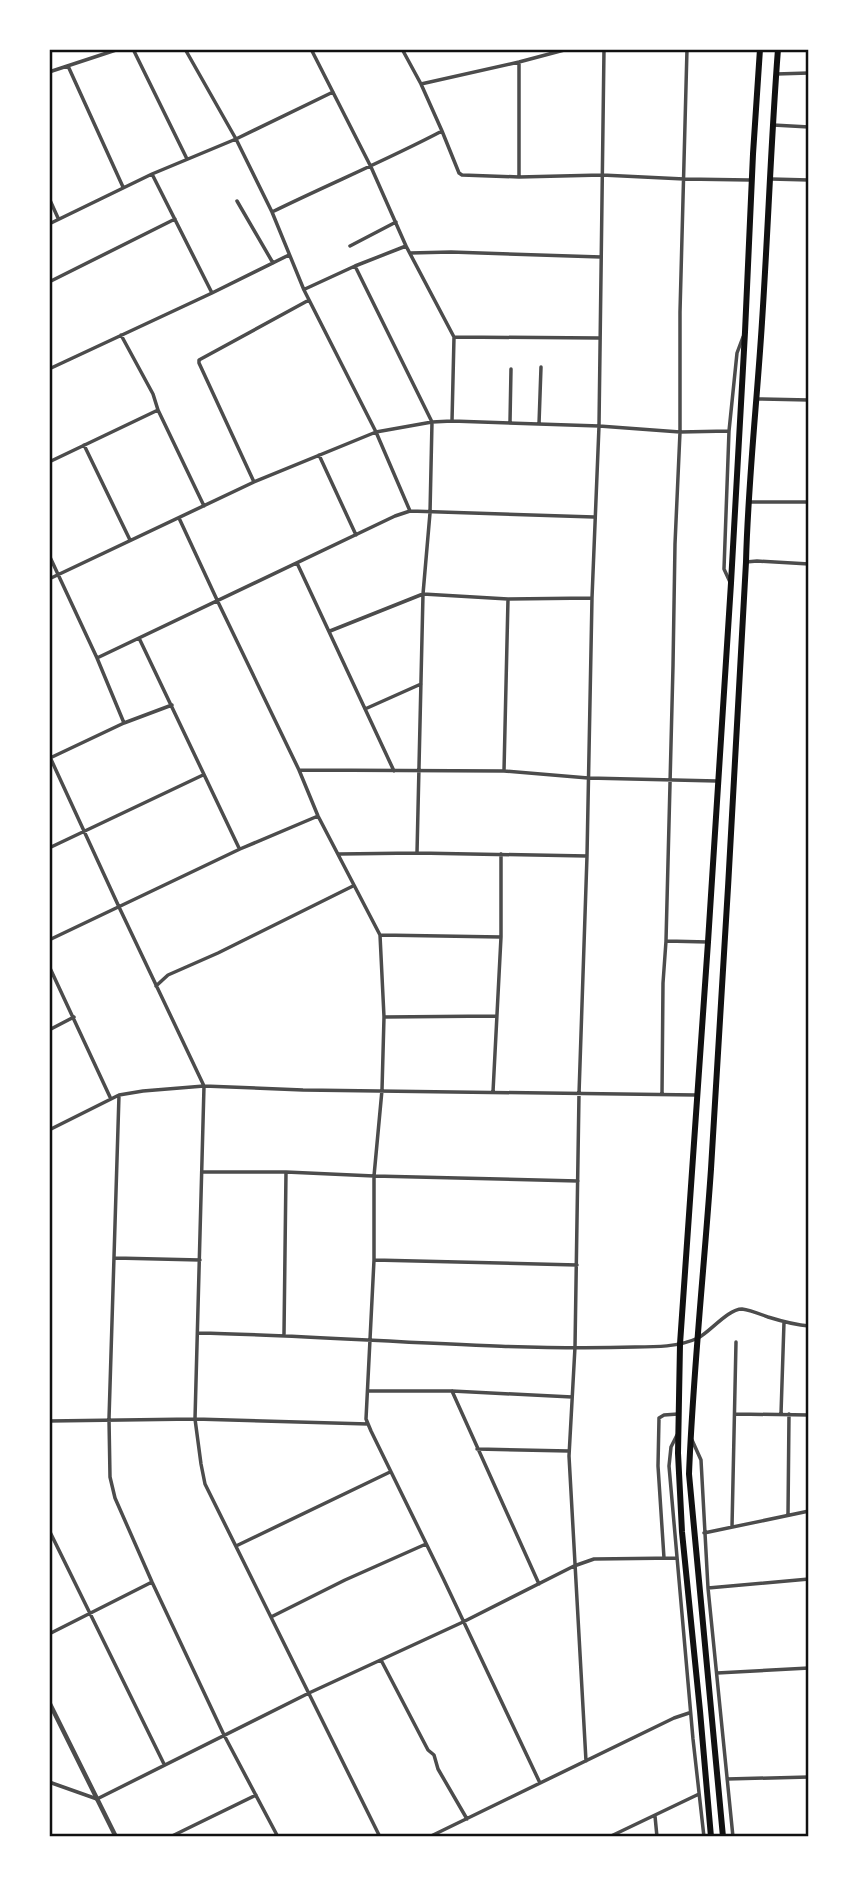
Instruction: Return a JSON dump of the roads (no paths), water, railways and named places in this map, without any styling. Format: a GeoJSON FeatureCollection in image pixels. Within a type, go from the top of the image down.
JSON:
{"type":"FeatureCollection","features":[{"type":"Feature","properties":{"kind":"main road"},"geometry":{"type":"LineString","coordinates":[[711,1837],[682,1532],[678,1413],[680,1343],[731,583],[760,49]]}},
{"type":"Feature","properties":{"kind":"main road"},"geometry":{"type":"LineString","coordinates":[[723,1837],[693,1523],[691,1436],[716,1094],[748,502],[778,49]]}},
{"type":"Feature","properties":{"kind":"street"},"geometry":{"type":"LineString","coordinates":[[49,72],[119,49]]}},
{"type":"Feature","properties":{"kind":"street"},"geometry":{"type":"LineString","coordinates":[[133,49],[187,159]]}},
{"type":"Feature","properties":{"kind":"street"},"geometry":{"type":"LineString","coordinates":[[185,49],[236,139],[272,212],[304,290],[376,432],[410,511]]}},
{"type":"Feature","properties":{"kind":"street"},"geometry":{"type":"LineString","coordinates":[[311,49],[371,167],[406,246],[454,337],[452,421]]}},
{"type":"Feature","properties":{"kind":"street"},"geometry":{"type":"LineString","coordinates":[[402,49],[421,84],[460,174],[752,180]]}},
{"type":"Feature","properties":{"kind":"street"},"geometry":{"type":"LineString","coordinates":[[421,84],[568,49]]}},
{"type":"Feature","properties":{"kind":"street"},"geometry":{"type":"LineString","coordinates":[[586,1761],[569,1451],[575,1347],[579,1094],[598,426],[604,49]]}},
{"type":"Feature","properties":{"kind":"street"},"geometry":{"type":"LineString","coordinates":[[662,1096],[680,432],[680,312],[687,49]]}},
{"type":"Feature","properties":{"kind":"street"},"geometry":{"type":"LineString","coordinates":[[519,62],[519,177]]}},
{"type":"Feature","properties":{"kind":"street"},"geometry":{"type":"LineString","coordinates":[[68,66],[124,187]]}},
{"type":"Feature","properties":{"kind":"street"},"geometry":{"type":"LineString","coordinates":[[776,74],[809,73]]}},
{"type":"Feature","properties":{"kind":"street"},"geometry":{"type":"LineString","coordinates":[[49,224],[333,92]]}},
{"type":"Feature","properties":{"kind":"street"},"geometry":{"type":"LineString","coordinates":[[773,125],[809,127]]}},
{"type":"Feature","properties":{"kind":"street"},"geometry":{"type":"LineString","coordinates":[[272,212],[442,131]]}},
{"type":"Feature","properties":{"kind":"street"},"geometry":{"type":"LineString","coordinates":[[152,174],[212,293]]}},
{"type":"Feature","properties":{"kind":"street"},"geometry":{"type":"LineString","coordinates":[[769,179],[809,180]]}},
{"type":"Feature","properties":{"kind":"street"},"geometry":{"type":"LineString","coordinates":[[49,198],[59,219]]}},
{"type":"Feature","properties":{"kind":"street"},"geometry":{"type":"LineString","coordinates":[[237,201],[273,263]]}},
{"type":"Feature","properties":{"kind":"street"},"geometry":{"type":"LineString","coordinates":[[49,282],[175,219]]}},
{"type":"Feature","properties":{"kind":"street"},"geometry":{"type":"LineString","coordinates":[[350,246],[396,222]]}},
{"type":"Feature","properties":{"kind":"street"},"geometry":{"type":"LineString","coordinates":[[304,290],[355,265],[406,246]]}},
{"type":"Feature","properties":{"kind":"street"},"geometry":{"type":"LineString","coordinates":[[410,253],[601,257]]}},
{"type":"Feature","properties":{"kind":"street"},"geometry":{"type":"LineString","coordinates":[[49,369],[289,255]]}},
{"type":"Feature","properties":{"kind":"street"},"geometry":{"type":"LineString","coordinates":[[355,265],[432,422],[430,513],[423,594],[417,853]]}},
{"type":"Feature","properties":{"kind":"street"},"geometry":{"type":"LineString","coordinates":[[254,482],[199,360],[309,299]]}},
{"type":"Feature","properties":{"kind":"street"},"geometry":{"type":"LineString","coordinates":[[731,583],[724,569],[729,431],[737,353],[745,332]]}},
{"type":"Feature","properties":{"kind":"street"},"geometry":{"type":"LineString","coordinates":[[121,335],[153,394],[204,506]]}},
{"type":"Feature","properties":{"kind":"street"},"geometry":{"type":"LineString","coordinates":[[454,337],[599,338]]}},
{"type":"Feature","properties":{"kind":"street"},"geometry":{"type":"LineString","coordinates":[[538,424],[541,367]]}},
{"type":"Feature","properties":{"kind":"street"},"geometry":{"type":"LineString","coordinates":[[510,423],[511,369]]}},
{"type":"Feature","properties":{"kind":"street"},"geometry":{"type":"LineString","coordinates":[[755,398],[809,401]]}},
{"type":"Feature","properties":{"kind":"street"},"geometry":{"type":"LineString","coordinates":[[49,462],[158,410]]}},
{"type":"Feature","properties":{"kind":"street"},"geometry":{"type":"LineString","coordinates":[[49,579],[254,482],[376,432],[452,421],[680,432],[729,431]]}},
{"type":"Feature","properties":{"kind":"street"},"geometry":{"type":"LineString","coordinates":[[84,445],[130,540]]}},
{"type":"Feature","properties":{"kind":"street"},"geometry":{"type":"LineString","coordinates":[[319,455],[356,535]]}},
{"type":"Feature","properties":{"kind":"street"},"geometry":{"type":"LineString","coordinates":[[748,502],[809,502]]}},
{"type":"Feature","properties":{"kind":"street"},"geometry":{"type":"LineString","coordinates":[[97,658],[410,511],[594,517]]}},
{"type":"Feature","properties":{"kind":"street"},"geometry":{"type":"LineString","coordinates":[[179,518],[299,770],[318,816],[380,934],[384,1017],[382,1090],[374,1176],[374,1260],[366,1409],[368,1424],[540,1783]]}},
{"type":"Feature","properties":{"kind":"street"},"geometry":{"type":"LineString","coordinates":[[49,555],[124,723]]}},
{"type":"Feature","properties":{"kind":"street"},"geometry":{"type":"LineString","coordinates":[[746,562],[809,564]]}},
{"type":"Feature","properties":{"kind":"street"},"geometry":{"type":"LineString","coordinates":[[297,563],[394,771]]}},
{"type":"Feature","properties":{"kind":"street"},"geometry":{"type":"LineString","coordinates":[[330,631],[423,594],[592,598]]}},
{"type":"Feature","properties":{"kind":"street"},"geometry":{"type":"LineString","coordinates":[[505,771],[508,598]]}},
{"type":"Feature","properties":{"kind":"street"},"geometry":{"type":"LineString","coordinates":[[139,638],[240,849]]}},
{"type":"Feature","properties":{"kind":"street"},"geometry":{"type":"LineString","coordinates":[[365,709],[421,684]]}},
{"type":"Feature","properties":{"kind":"street"},"geometry":{"type":"LineString","coordinates":[[172,705],[124,723],[50,757],[204,1086],[195,1419],[205,1485],[380,1837]]}},
{"type":"Feature","properties":{"kind":"street"},"geometry":{"type":"LineString","coordinates":[[299,770],[505,771],[588,778],[717,781]]}},
{"type":"Feature","properties":{"kind":"street"},"geometry":{"type":"LineString","coordinates":[[49,848],[203,775]]}},
{"type":"Feature","properties":{"kind":"street"},"geometry":{"type":"LineString","coordinates":[[49,940],[240,849],[318,816]]}},
{"type":"Feature","properties":{"kind":"street"},"geometry":{"type":"LineString","coordinates":[[339,854],[587,856]]}},
{"type":"Feature","properties":{"kind":"street"},"geometry":{"type":"LineString","coordinates":[[493,1091],[501,937],[501,855]]}},
{"type":"Feature","properties":{"kind":"street"},"geometry":{"type":"LineString","coordinates":[[156,986],[168,975],[354,886]]}},
{"type":"Feature","properties":{"kind":"street"},"geometry":{"type":"LineString","coordinates":[[380,934],[501,937]]}},
{"type":"Feature","properties":{"kind":"street"},"geometry":{"type":"LineString","coordinates":[[666,941],[708,942]]}},
{"type":"Feature","properties":{"kind":"street"},"geometry":{"type":"LineString","coordinates":[[49,966],[111,1098]]}},
{"type":"Feature","properties":{"kind":"street"},"geometry":{"type":"LineString","coordinates":[[384,1017],[497,1016]]}},
{"type":"Feature","properties":{"kind":"street"},"geometry":{"type":"LineString","coordinates":[[49,1030],[74,1017]]}},
{"type":"Feature","properties":{"kind":"street"},"geometry":{"type":"LineString","coordinates":[[49,1130],[119,1095],[204,1086],[696,1095]]}},
{"type":"Feature","properties":{"kind":"street"},"geometry":{"type":"LineString","coordinates":[[119,1095],[109,1419],[110,1477],[115,1498],[152,1583],[224,1735],[278,1837]]}},
{"type":"Feature","properties":{"kind":"street"},"geometry":{"type":"LineString","coordinates":[[202,1172],[578,1181]]}},
{"type":"Feature","properties":{"kind":"street"},"geometry":{"type":"LineString","coordinates":[[284,1335],[286,1172]]}},
{"type":"Feature","properties":{"kind":"street"},"geometry":{"type":"LineString","coordinates":[[114,1258],[200,1260]]}},
{"type":"Feature","properties":{"kind":"street"},"geometry":{"type":"LineString","coordinates":[[374,1260],[577,1265]]}},
{"type":"Feature","properties":{"kind":"street"},"geometry":{"type":"LineString","coordinates":[[198,1333],[370,1341],[654,1347],[698,1338],[741,1309],[784,1322],[809,1326]]}},
{"type":"Feature","properties":{"kind":"street"},"geometry":{"type":"LineString","coordinates":[[781,1414],[784,1322]]}},
{"type":"Feature","properties":{"kind":"street"},"geometry":{"type":"LineString","coordinates":[[733,1527],[736,1342]]}},
{"type":"Feature","properties":{"kind":"street"},"geometry":{"type":"LineString","coordinates":[[368,1391],[452,1391],[572,1397]]}},
{"type":"Feature","properties":{"kind":"street"},"geometry":{"type":"LineString","coordinates":[[452,1391],[539,1584]]}},
{"type":"Feature","properties":{"kind":"street"},"geometry":{"type":"LineString","coordinates":[[664,1558],[658,1466],[659,1418],[678,1413]]}},
{"type":"Feature","properties":{"kind":"street"},"geometry":{"type":"LineString","coordinates":[[736,1414],[809,1415]]}},
{"type":"Feature","properties":{"kind":"street"},"geometry":{"type":"LineString","coordinates":[[788,1515],[789,1414]]}},
{"type":"Feature","properties":{"kind":"street"},"geometry":{"type":"LineString","coordinates":[[49,1421],[195,1419],[368,1424]]}},
{"type":"Feature","properties":{"kind":"street"},"geometry":{"type":"LineString","coordinates":[[678,1434],[671,1447],[668,1466],[704,1837]]}},
{"type":"Feature","properties":{"kind":"street"},"geometry":{"type":"LineString","coordinates":[[691,1436],[701,1460],[708,1588],[733,1837]]}},
{"type":"Feature","properties":{"kind":"street"},"geometry":{"type":"LineString","coordinates":[[477,1450],[569,1451]]}},
{"type":"Feature","properties":{"kind":"street"},"geometry":{"type":"LineString","coordinates":[[658,1466],[668,1466]]}},
{"type":"Feature","properties":{"kind":"street"},"geometry":{"type":"LineString","coordinates":[[236,1546],[390,1472]]}},
{"type":"Feature","properties":{"kind":"street"},"geometry":{"type":"LineString","coordinates":[[704,1533],[809,1511]]}},
{"type":"Feature","properties":{"kind":"street"},"geometry":{"type":"LineString","coordinates":[[49,1530],[164,1764]]}},
{"type":"Feature","properties":{"kind":"street"},"geometry":{"type":"LineString","coordinates":[[271,1617],[426,1544]]}},
{"type":"Feature","properties":{"kind":"street"},"geometry":{"type":"LineString","coordinates":[[49,1782],[97,1799],[309,1693],[463,1622],[574,1566],[594,1559],[677,1558]]}},
{"type":"Feature","properties":{"kind":"street"},"geometry":{"type":"LineString","coordinates":[[708,1588],[809,1579]]}},
{"type":"Feature","properties":{"kind":"street"},"geometry":{"type":"LineString","coordinates":[[49,1634],[152,1583]]}},
{"type":"Feature","properties":{"kind":"street"},"geometry":{"type":"LineString","coordinates":[[381,1660],[467,1819]]}},
{"type":"Feature","properties":{"kind":"street"},"geometry":{"type":"LineString","coordinates":[[717,1673],[809,1668]]}},
{"type":"Feature","properties":{"kind":"street"},"geometry":{"type":"LineString","coordinates":[[49,1702],[116,1837]]}},
{"type":"Feature","properties":{"kind":"street"},"geometry":{"type":"LineString","coordinates":[[429,1837],[690,1712]]}},
{"type":"Feature","properties":{"kind":"street"},"geometry":{"type":"LineString","coordinates":[[727,1779],[809,1777]]}},
{"type":"Feature","properties":{"kind":"street"},"geometry":{"type":"LineString","coordinates":[[609,1837],[699,1794]]}},
{"type":"Feature","properties":{"kind":"street"},"geometry":{"type":"LineString","coordinates":[[170,1837],[256,1795]]}},
{"type":"Feature","properties":{"kind":"street"},"geometry":{"type":"LineString","coordinates":[[655,1816],[657,1837]]}}]}
